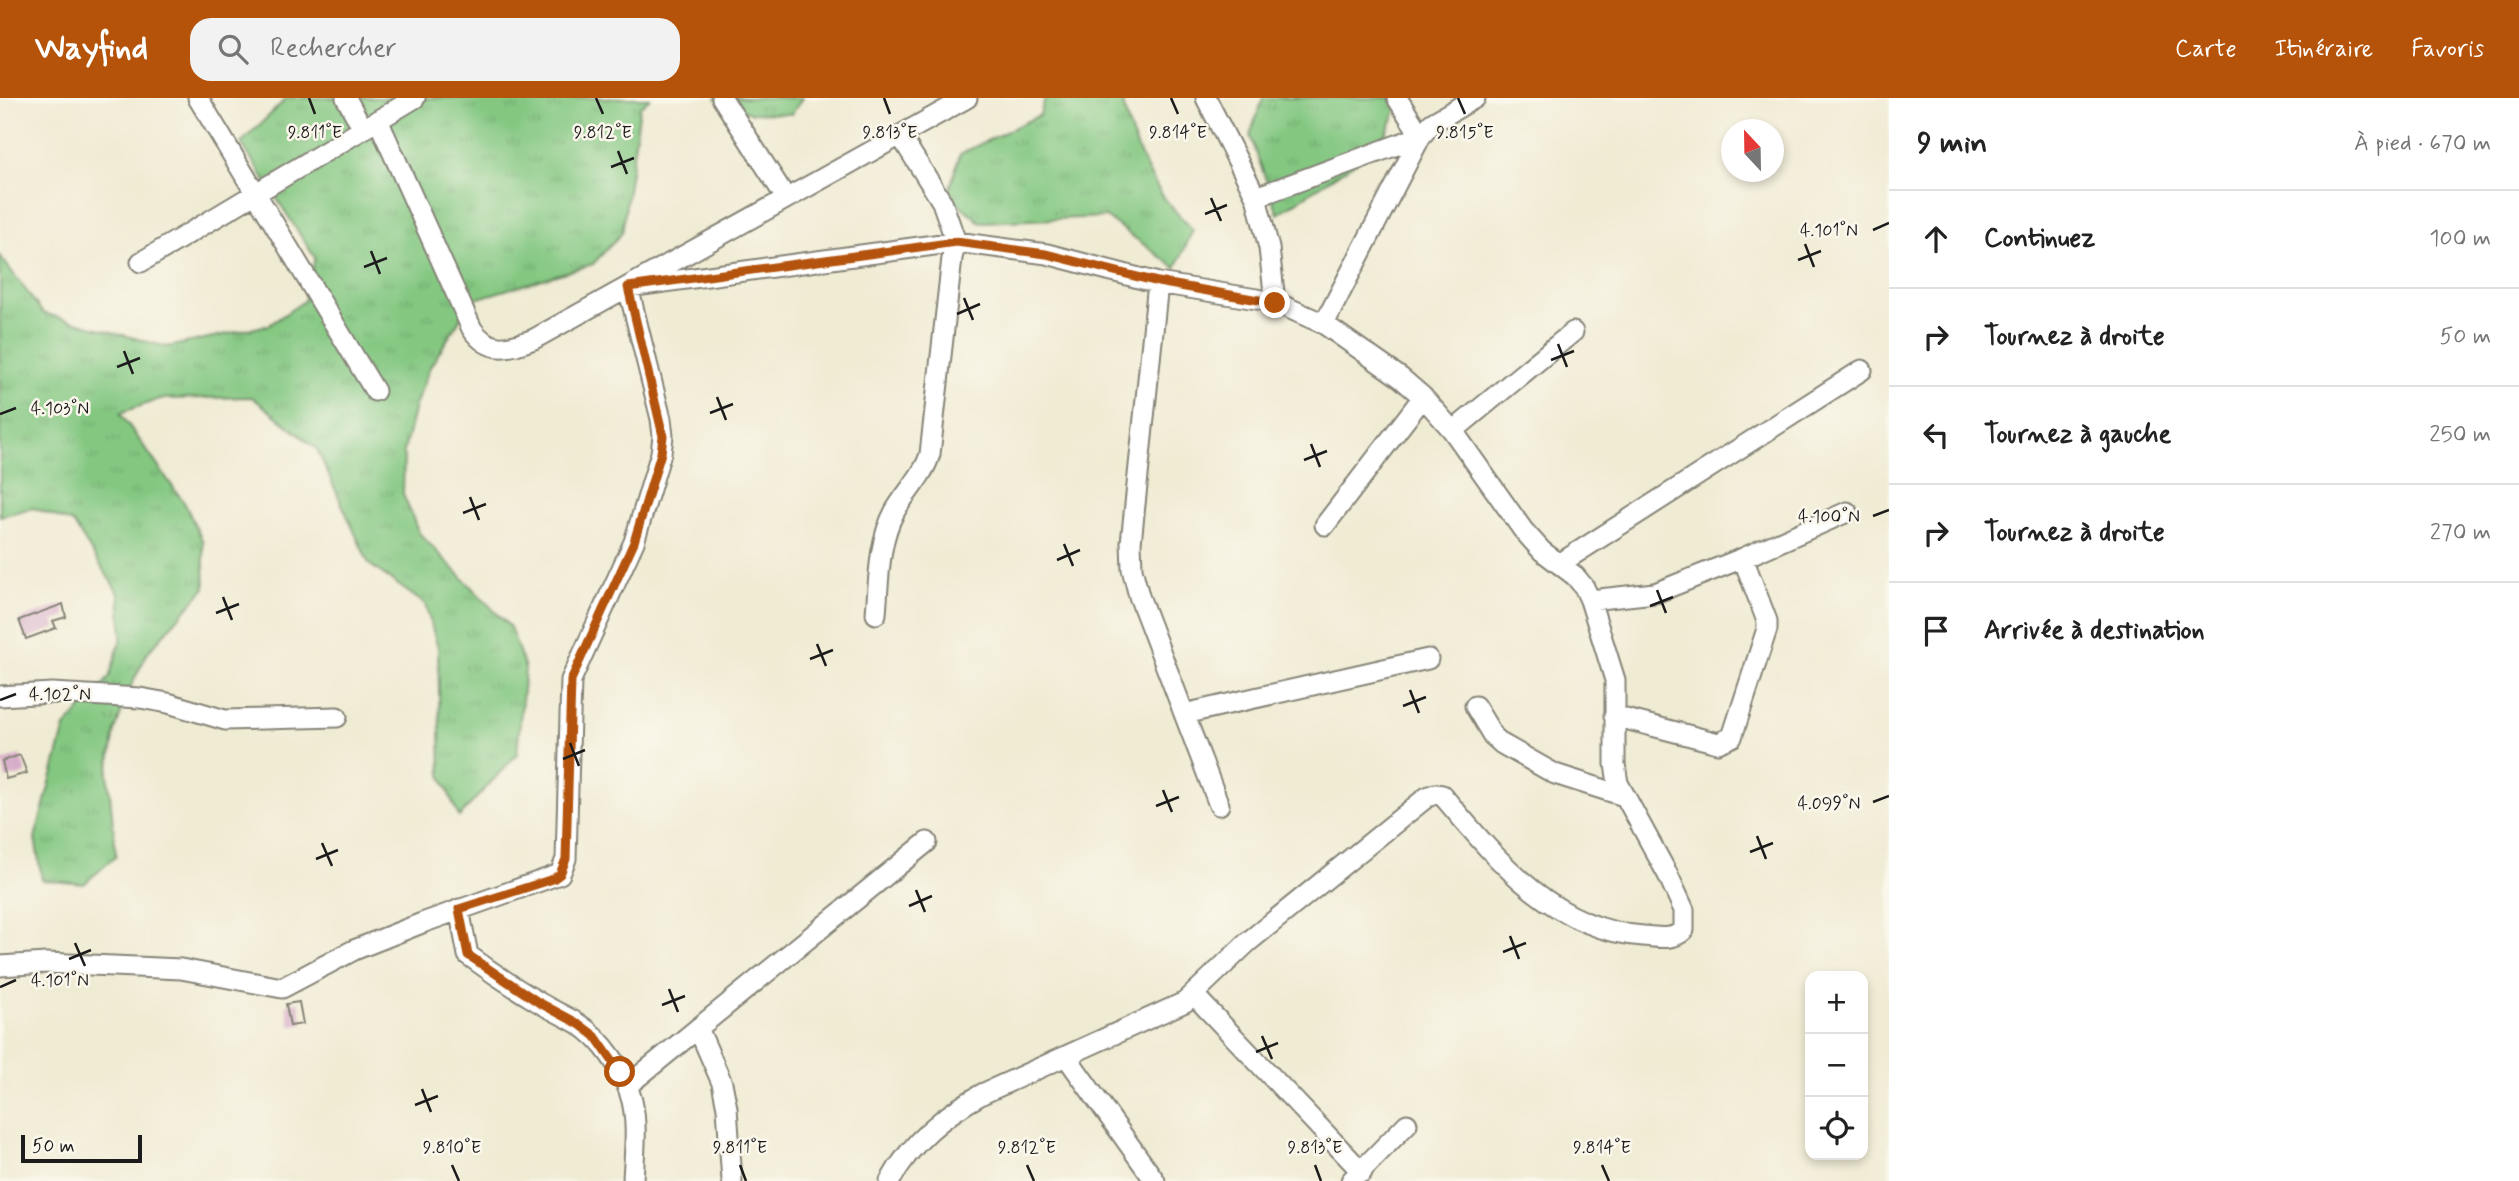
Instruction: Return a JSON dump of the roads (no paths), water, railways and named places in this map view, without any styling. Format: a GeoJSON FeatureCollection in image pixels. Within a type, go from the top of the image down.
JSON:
{"type":"FeatureCollection","features":[{"type":"Feature","properties":{"kind":"street"},"geometry":{"type":"LineString","coordinates":[[198,98],[375,391]]}},
{"type":"Feature","properties":{"kind":"street"},"geometry":{"type":"LineString","coordinates":[[346,98],[370,125],[472,329],[481,341],[494,347],[513,347],[534,339],[967,98]]}},
{"type":"Feature","properties":{"kind":"street"},"geometry":{"type":"LineString","coordinates":[[141,262],[415,98]]}},
{"type":"Feature","properties":{"kind":"street"},"geometry":{"type":"LineString","coordinates":[[722,98],[786,198]]}},
{"type":"Feature","properties":{"kind":"street"},"geometry":{"type":"LineString","coordinates":[[1206,98],[1256,197],[1269,248],[1275,303]]}},
{"type":"Feature","properties":{"kind":"street"},"geometry":{"type":"LineString","coordinates":[[1397,98],[1421,136]]}},
{"type":"Feature","properties":{"kind":"street"},"geometry":{"type":"LineString","coordinates":[[1324,324],[1421,136],[1432,123],[1475,98]]}},
{"type":"Feature","properties":{"kind":"street"},"geometry":{"type":"LineString","coordinates":[[876,614],[881,555],[886,533],[894,512],[930,454],[956,242],[942,202],[900,135]]}},
{"type":"Feature","properties":{"kind":"street"},"geometry":{"type":"LineString","coordinates":[[1256,197],[1421,136]]}},
{"type":"Feature","properties":{"kind":"street"},"geometry":{"type":"LineString","coordinates":[[628,287],[956,242],[1046,254],[1158,282],[1275,303],[1324,324],[1401,378],[1423,397],[1453,431],[1523,530],[1542,551],[1579,582],[1590,600],[1615,680],[1615,764],[1618,783],[1684,910],[1684,930],[1679,935],[1630,935],[1599,929],[1561,911],[1528,888],[1497,860],[1442,796],[1435,794],[1427,797],[1248,942],[1194,995],[1177,1007],[982,1094],[950,1113],[916,1143],[901,1161],[890,1181]]}},
{"type":"Feature","properties":{"kind":"street"},"geometry":{"type":"LineString","coordinates":[[1158,282],[1131,542],[1132,569],[1139,596],[1219,805]]}},
{"type":"Feature","properties":{"kind":"street"},"geometry":{"type":"LineString","coordinates":[[0,966],[46,963],[181,969],[282,988],[354,950],[459,909],[553,879],[560,874],[566,859],[571,680],[634,542],[661,453],[663,436],[628,287]]}},
{"type":"Feature","properties":{"kind":"street"},"geometry":{"type":"LineString","coordinates":[[1453,431],[1573,332]]}},
{"type":"Feature","properties":{"kind":"street"},"geometry":{"type":"LineString","coordinates":[[1559,564],[1861,370]]}},
{"type":"Feature","properties":{"kind":"street"},"geometry":{"type":"LineString","coordinates":[[1325,525],[1423,397]]}},
{"type":"Feature","properties":{"kind":"street"},"geometry":{"type":"LineString","coordinates":[[1590,600],[1655,593],[1847,512]]}},
{"type":"Feature","properties":{"kind":"street"},"geometry":{"type":"LineString","coordinates":[[1614,716],[1718,743],[1732,737],[1768,629],[1743,558]]}},
{"type":"Feature","properties":{"kind":"street"},"geometry":{"type":"LineString","coordinates":[[1184,714],[1428,659]]}},
{"type":"Feature","properties":{"kind":"street"},"geometry":{"type":"LineString","coordinates":[[0,696],[52,693],[140,698],[168,703],[225,720],[337,717]]}},
{"type":"Feature","properties":{"kind":"street"},"geometry":{"type":"LineString","coordinates":[[1475,706],[1493,736],[1502,744],[1555,774],[1624,796]]}},
{"type":"Feature","properties":{"kind":"street"},"geometry":{"type":"LineString","coordinates":[[627,1086],[927,842]]}},
{"type":"Feature","properties":{"kind":"street"},"geometry":{"type":"LineString","coordinates":[[459,909],[468,955],[529,996],[579,1024],[595,1036],[608,1053],[627,1086],[632,1102],[635,1134],[633,1181]]}},
{"type":"Feature","properties":{"kind":"street"},"geometry":{"type":"LineString","coordinates":[[1194,995],[1356,1177],[1408,1124]]}},
{"type":"Feature","properties":{"kind":"street"},"geometry":{"type":"LineString","coordinates":[[698,1028],[722,1083],[727,1108],[732,1181]]}},
{"type":"Feature","properties":{"kind":"street"},"geometry":{"type":"LineString","coordinates":[[1066,1056],[1155,1181]]}}]}
